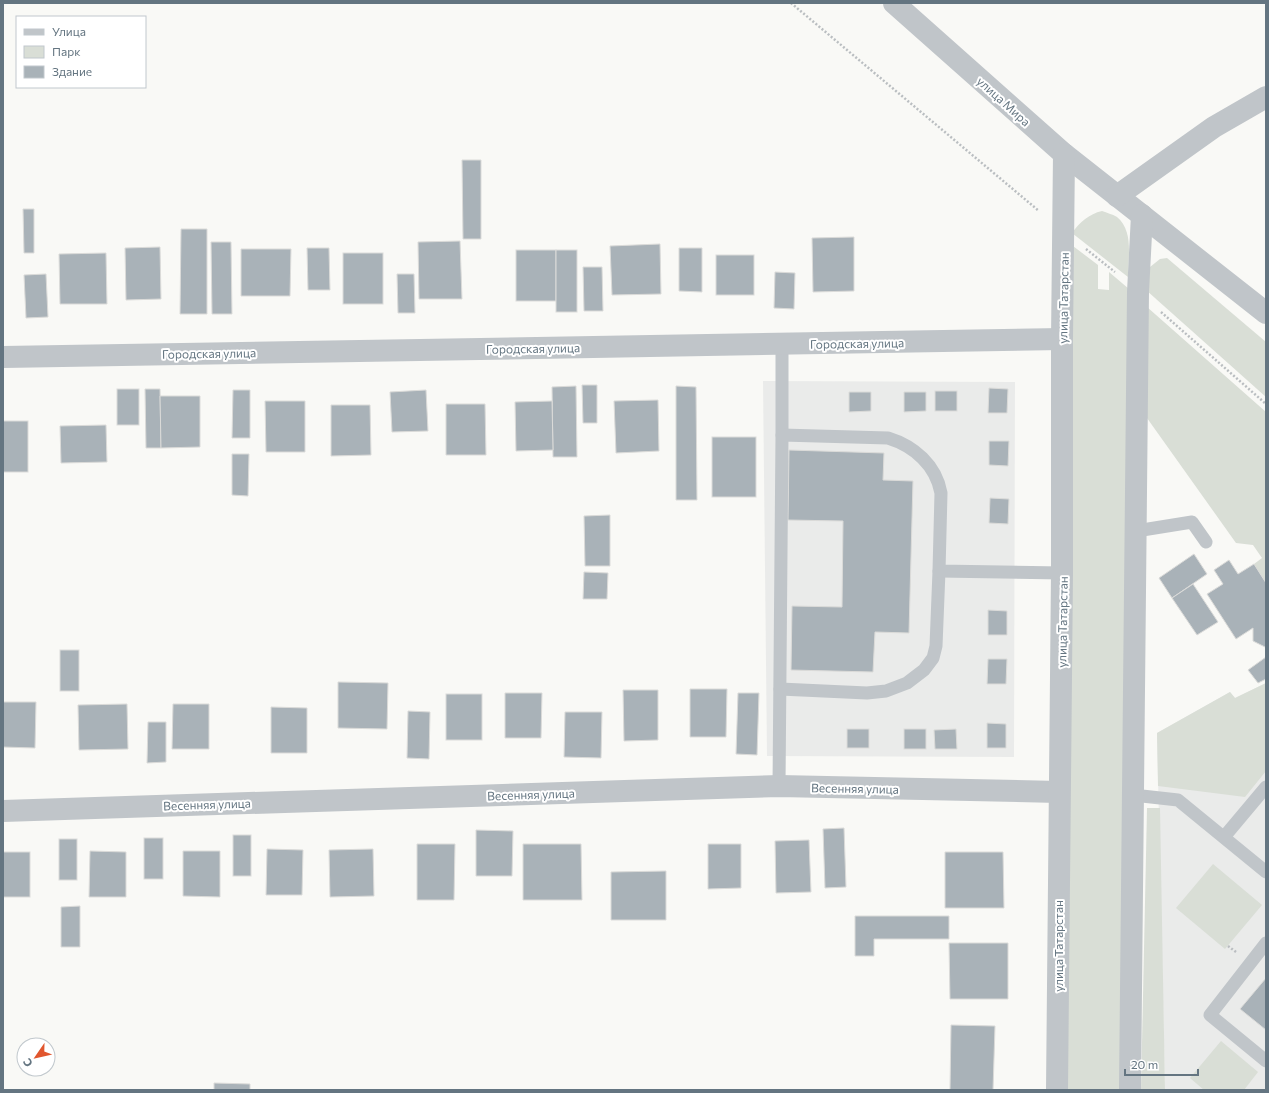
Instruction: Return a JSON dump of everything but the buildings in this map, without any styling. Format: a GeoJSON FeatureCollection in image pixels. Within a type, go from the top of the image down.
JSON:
{"type":"FeatureCollection","features":[{"type":"Feature","properties":{"kind":"street","name":"улица Мира"},"geometry":{"type":"LineString","coordinates":[[896,3],[1064,154],[1266,312]]}},
{"type":"Feature","properties":{"kind":"street"},"geometry":{"type":"LineString","coordinates":[[1117,196],[1214,126],[1266,97]]}},
{"type":"Feature","properties":{"kind":"street","name":"улица Татарстан"},"geometry":{"type":"LineString","coordinates":[[1057,1090],[1064,154]]}},
{"type":"Feature","properties":{"kind":"street"},"geometry":{"type":"LineString","coordinates":[[1130,1090],[1138,292],[1142,215]]}},
{"type":"Feature","properties":{"kind":"street","name":"Городская улица"},"geometry":{"type":"LineString","coordinates":[[3,357],[1062,339]]}},
{"type":"Feature","properties":{"kind":"street","name":"Весенняя улица"},"geometry":{"type":"LineString","coordinates":[[3,811],[779,786],[1059,792]]}},
{"type":"Feature","properties":{"kind":"lane"},"geometry":{"type":"LineString","coordinates":[[779,786],[782,344]]}},
{"type":"Feature","properties":{"kind":"lane"},"geometry":{"type":"LineString","coordinates":[[780,689],[868,693],[886,692],[908,683],[924,670],[933,658],[936,646],[941,493],[939,483],[927,464],[914,450],[902,442],[888,438],[782,435]]}},
{"type":"Feature","properties":{"kind":"lane"},"geometry":{"type":"LineString","coordinates":[[1136,531],[1192,522],[1206,542]]}},
{"type":"Feature","properties":{"kind":"lane"},"geometry":{"type":"LineString","coordinates":[[939,571],[1062,573]]}},
{"type":"Feature","properties":{"kind":"lane"},"geometry":{"type":"LineString","coordinates":[[1224,838],[1266,787]]}},
{"type":"Feature","properties":{"kind":"lane"},"geometry":{"type":"LineString","coordinates":[[1133,796],[1178,800],[1266,872]]}},
{"type":"Feature","properties":{"kind":"lane"},"geometry":{"type":"LineString","coordinates":[[1266,943],[1210,1015],[1266,1061]]}},
{"type":"Feature","properties":{"kind":"path"},"geometry":{"type":"LineString","coordinates":[[791,3],[1064,232],[1138,292],[1266,404]]}},
{"type":"Feature","properties":{"kind":"shaded area"},"geometry":{"type":"Polygon","coordinates":[[[763,381],[1015,382],[1014,757],[767,756],[763,381]]]}},
{"type":"Feature","properties":{"kind":"shaded area"},"geometry":{"type":"Polygon","coordinates":[[[1266,683],[1266,1090],[1165,1090],[1157,733],[1230,692],[1235,698],[1266,683]]]}},
{"type":"Feature","properties":{"kind":"green space"},"geometry":{"type":"Polygon","coordinates":[[[1102,211],[1117,217],[1126,230],[1129,245],[1128,277],[1072,233],[1085,219],[1102,211]]]}},
{"type":"Feature","properties":{"kind":"green space"},"geometry":{"type":"Polygon","coordinates":[[[1069,243],[1098,265],[1098,289],[1109,290],[1109,272],[1129,289],[1123,1090],[1067,1090],[1069,243]]]}},
{"type":"Feature","properties":{"kind":"green space"},"geometry":{"type":"Polygon","coordinates":[[[1167,258],[1266,342],[1266,397],[1146,290],[1150,267],[1160,259],[1167,258]]]}},
{"type":"Feature","properties":{"kind":"green space"},"geometry":{"type":"Polygon","coordinates":[[[1147,307],[1266,412],[1266,583],[1254,564],[1262,558],[1253,545],[1236,543],[1142,411],[1147,307]]]}},
{"type":"Feature","properties":{"kind":"green space"},"geometry":{"type":"Polygon","coordinates":[[[1266,683],[1266,771],[1245,797],[1158,786],[1157,733],[1230,692],[1235,698],[1266,683]]]}},
{"type":"Feature","properties":{"kind":"green space"},"geometry":{"type":"Polygon","coordinates":[[[1147,808],[1160,808],[1165,1090],[1141,1090],[1147,808]]]}},
{"type":"Feature","properties":{"kind":"green space"},"geometry":{"type":"Polygon","coordinates":[[[1213,864],[1262,905],[1225,949],[1176,908],[1213,864]]]}},
{"type":"Feature","properties":{"kind":"green space"},"geometry":{"type":"Polygon","coordinates":[[[1221,1041],[1258,1072],[1244,1090],[1204,1090],[1190,1078],[1221,1041]]]}}]}
